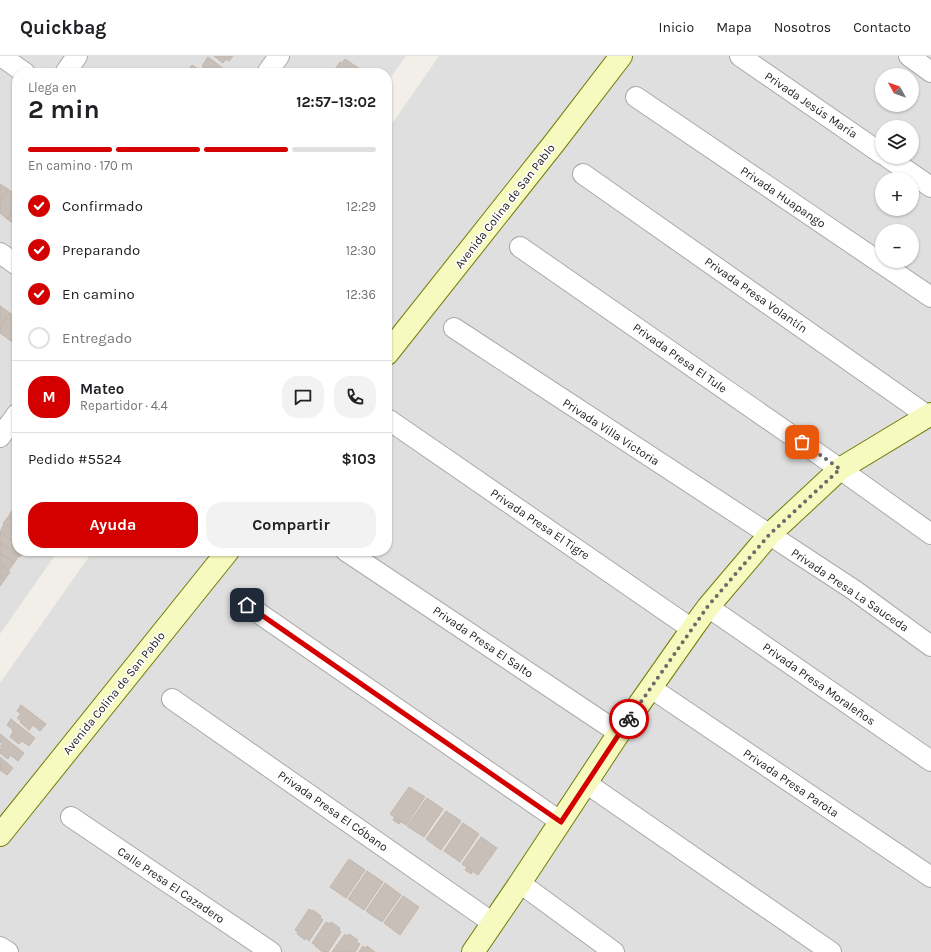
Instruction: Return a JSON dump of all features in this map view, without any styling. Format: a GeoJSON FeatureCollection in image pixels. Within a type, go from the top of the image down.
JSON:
{"type":"FeatureCollection","features":[{"type":"Feature","properties":{"kind":"street"},"geometry":{"type":"LineString","coordinates":[[0,56],[18,68]]}},
{"type":"Feature","properties":{"kind":"street"},"geometry":{"type":"LineString","coordinates":[[69,68],[77,56]]}},
{"type":"Feature","properties":{"kind":"street"},"geometry":{"type":"LineString","coordinates":[[271,68],[279,56]]}},
{"type":"Feature","properties":{"kind":"street","name":"Avenida Colina de San Pablo"},"geometry":{"type":"LineString","coordinates":[[392,348],[621,56]]}},
{"type":"Feature","properties":{"kind":"street","name":"Privada Jesús María"},"geometry":{"type":"LineString","coordinates":[[740,56],[875,149]]}},
{"type":"Feature","properties":{"kind":"street"},"geometry":{"type":"LineString","coordinates":[[909,56],[931,72]]}},
{"type":"Feature","properties":{"kind":"street","name":"Privada Huapango"},"geometry":{"type":"LineString","coordinates":[[636,97],[931,297]]}},
{"type":"Feature","properties":{"kind":"street"},"geometry":{"type":"LineString","coordinates":[[897,164],[931,187]]}},
{"type":"Feature","properties":{"kind":"street","name":"Privada Presa Volantín"},"geometry":{"type":"LineString","coordinates":[[583,174],[930,415]]}},
{"type":"Feature","properties":{"kind":"street","name":"Privada Presa El Tule"},"geometry":{"type":"LineString","coordinates":[[520,247],[931,534]]}},
{"type":"Feature","properties":{"kind":"street"},"geometry":{"type":"LineString","coordinates":[[0,253],[12,261]]}},
{"type":"Feature","properties":{"kind":"street","name":"Privada Villa Victoria"},"geometry":{"type":"LineString","coordinates":[[454,328],[769,535]]}},
{"type":"Feature","properties":{"kind":"street"},"geometry":{"type":"LineString","coordinates":[[473,952],[619,734],[708,606],[769,535],[840,469],[930,415]]}},
{"type":"Feature","properties":{"kind":"street"},"geometry":{"type":"LineString","coordinates":[[0,437],[12,421]]}},
{"type":"Feature","properties":{"kind":"street","name":"Privada Presa El Tigre"},"geometry":{"type":"LineString","coordinates":[[392,422],[692,629]]}},
{"type":"Feature","properties":{"kind":"street","name":"Privada Presa La Sauceda"},"geometry":{"type":"LineString","coordinates":[[769,535],[854,590],[931,646]]}},
{"type":"Feature","properties":{"kind":"street","name":"Avenida Colina de San Pablo"},"geometry":{"type":"LineString","coordinates":[[0,835],[224,556]]}},
{"type":"Feature","properties":{"kind":"street","name":"Privada Presa El Salto"},"geometry":{"type":"LineString","coordinates":[[353,556],[619,734]]}},
{"type":"Feature","properties":{"kind":"street"},"geometry":{"type":"LineString","coordinates":[[247,605],[561,822]]}},
{"type":"Feature","properties":{"kind":"street","name":"Privada Presa Moraleños"},"geometry":{"type":"LineString","coordinates":[[708,606],[931,761]]}},
{"type":"Feature","properties":{"kind":"street","name":"Privada Presa Parota"},"geometry":{"type":"LineString","coordinates":[[651,688],[931,877]]}},
{"type":"Feature","properties":{"kind":"street","name":"Privada Presa El Cóbano"},"geometry":{"type":"LineString","coordinates":[[172,700],[493,923]]}},
{"type":"Feature","properties":{"kind":"street"},"geometry":{"type":"LineString","coordinates":[[586,783],[831,952]]}},
{"type":"Feature","properties":{"kind":"street","name":"Calle Presa El Cazadero"},"geometry":{"type":"LineString","coordinates":[[71,817],[271,952]]}},
{"type":"Feature","properties":{"kind":"street"},"geometry":{"type":"LineString","coordinates":[[520,883],[614,952]]}},
{"type":"Feature","properties":{"kind":"street"},"geometry":{"type":"LineString","coordinates":[[0,947],[8,952]]}},
{"type":"Feature","properties":{"kind":"shaded area"},"geometry":{"type":"Polygon","coordinates":[[[0,56],[406,56],[392,76],[392,68],[12,68],[12,556],[55,556],[0,634],[0,56]]]}},
{"type":"Feature","properties":{"kind":"shaded area"},"geometry":{"type":"Polygon","coordinates":[[[439,56],[931,56],[931,952],[0,952],[0,683],[89,556],[392,556],[392,124],[439,56]]]}},
{"type":"Feature","properties":{"kind":"building"},"geometry":{"type":"Polygon","coordinates":[[[214,56],[233,56],[229,61],[226,59],[223,63],[214,56]]]}},
{"type":"Feature","properties":{"kind":"building"},"geometry":{"type":"Polygon","coordinates":[[[208,57],[223,68],[205,68],[202,66],[208,57]]]}},
{"type":"Feature","properties":{"kind":"building"},"geometry":{"type":"Polygon","coordinates":[[[345,59],[358,68],[336,68],[340,62],[342,63],[345,59]]]}},
{"type":"Feature","properties":{"kind":"building"},"geometry":{"type":"Polygon","coordinates":[[[192,65],[196,68],[190,68],[192,65]]]}},
{"type":"Feature","properties":{"kind":"building"},"geometry":{"type":"Polygon","coordinates":[[[0,184],[8,189],[0,201],[0,184]]]}},
{"type":"Feature","properties":{"kind":"building"},"geometry":{"type":"Polygon","coordinates":[[[8,189],[12,192],[12,212],[7,219],[0,213],[0,201],[8,189]]]}},
{"type":"Feature","properties":{"kind":"building"},"geometry":{"type":"Polygon","coordinates":[[[12,212],[12,222],[7,219],[12,212]]]}},
{"type":"Feature","properties":{"kind":"building"},"geometry":{"type":"Polygon","coordinates":[[[0,306],[10,313],[0,327],[0,306]]]}},
{"type":"Feature","properties":{"kind":"building"},"geometry":{"type":"Polygon","coordinates":[[[10,313],[12,314],[11,341],[0,333],[0,327],[10,313]]]}},
{"type":"Feature","properties":{"kind":"building"},"geometry":{"type":"Polygon","coordinates":[[[12,511],[12,520],[8,517],[12,511]]]}},
{"type":"Feature","properties":{"kind":"building"},"geometry":{"type":"Polygon","coordinates":[[[8,517],[12,520],[12,529],[3,523],[8,517]]]}},
{"type":"Feature","properties":{"kind":"building"},"geometry":{"type":"Polygon","coordinates":[[[4,524],[12,530],[12,540],[0,532],[4,524]]]}},
{"type":"Feature","properties":{"kind":"building"},"geometry":{"type":"Polygon","coordinates":[[[0,532],[12,540],[12,551],[0,543],[0,532]]]}},
{"type":"Feature","properties":{"kind":"building"},"geometry":{"type":"Polygon","coordinates":[[[0,543],[12,551],[12,556],[19,556],[14,563],[0,553],[0,543]]]}},
{"type":"Feature","properties":{"kind":"building"},"geometry":{"type":"Polygon","coordinates":[[[0,553],[14,563],[9,570],[0,564],[0,553]]]}},
{"type":"Feature","properties":{"kind":"building"},"geometry":{"type":"Polygon","coordinates":[[[0,564],[10,572],[5,579],[0,575],[0,564]]]}},
{"type":"Feature","properties":{"kind":"building"},"geometry":{"type":"Polygon","coordinates":[[[0,575],[5,579],[0,586],[0,575]]]}},
{"type":"Feature","properties":{"kind":"building"},"geometry":{"type":"Polygon","coordinates":[[[21,705],[46,724],[40,731],[33,725],[29,730],[17,718],[21,714],[17,711],[21,705]]]}},
{"type":"Feature","properties":{"kind":"building"},"geometry":{"type":"Polygon","coordinates":[[[11,719],[35,738],[29,746],[22,741],[19,744],[10,737],[13,730],[7,725],[11,719]]]}},
{"type":"Feature","properties":{"kind":"building"},"geometry":{"type":"Polygon","coordinates":[[[0,734],[24,753],[18,761],[10,755],[8,759],[0,753],[2,747],[0,746],[2,744],[0,742],[0,734]]]}},
{"type":"Feature","properties":{"kind":"building"},"geometry":{"type":"Polygon","coordinates":[[[0,757],[13,768],[7,775],[0,770],[0,757]]]}},
{"type":"Feature","properties":{"kind":"building"},"geometry":{"type":"Polygon","coordinates":[[[409,787],[425,797],[406,825],[390,814],[409,787]]]}},
{"type":"Feature","properties":{"kind":"building"},"geometry":{"type":"Polygon","coordinates":[[[427,798],[443,809],[424,837],[407,826],[427,798]]]}},
{"type":"Feature","properties":{"kind":"building"},"geometry":{"type":"Polygon","coordinates":[[[446,811],[461,821],[441,850],[426,839],[446,811]]]}},
{"type":"Feature","properties":{"kind":"building"},"geometry":{"type":"Polygon","coordinates":[[[395,817],[401,822],[399,824],[393,820],[395,817]]]}},
{"type":"Feature","properties":{"kind":"building"},"geometry":{"type":"Polygon","coordinates":[[[463,823],[479,834],[460,862],[444,851],[463,823]]]}},
{"type":"Feature","properties":{"kind":"building"},"geometry":{"type":"Polygon","coordinates":[[[481,837],[497,848],[478,875],[462,864],[481,837]]]}},
{"type":"Feature","properties":{"kind":"building"},"geometry":{"type":"Polygon","coordinates":[[[349,859],[365,870],[346,898],[330,887],[349,859]]]}},
{"type":"Feature","properties":{"kind":"building"},"geometry":{"type":"Polygon","coordinates":[[[467,867],[473,871],[471,874],[465,870],[467,867]]]}},
{"type":"Feature","properties":{"kind":"building"},"geometry":{"type":"Polygon","coordinates":[[[367,871],[383,882],[364,910],[348,899],[367,871]]]}},
{"type":"Feature","properties":{"kind":"building"},"geometry":{"type":"Polygon","coordinates":[[[385,883],[401,895],[382,922],[366,911],[385,883]]]}},
{"type":"Feature","properties":{"kind":"building"},"geometry":{"type":"Polygon","coordinates":[[[403,896],[419,907],[400,935],[384,923],[403,896]]]}},
{"type":"Feature","properties":{"kind":"building"},"geometry":{"type":"Polygon","coordinates":[[[309,909],[321,916],[320,917],[323,920],[309,941],[297,934],[298,932],[295,930],[309,909]]]}},
{"type":"Feature","properties":{"kind":"building"},"geometry":{"type":"Polygon","coordinates":[[[326,922],[330,924],[331,922],[340,928],[339,930],[341,932],[328,952],[323,952],[312,943],[326,922]]]}},
{"type":"Feature","properties":{"kind":"building"},"geometry":{"type":"Polygon","coordinates":[[[345,934],[347,936],[349,934],[358,940],[356,942],[360,944],[355,952],[332,952],[345,934]]]}},
{"type":"Feature","properties":{"kind":"building"},"geometry":{"type":"Polygon","coordinates":[[[363,946],[365,948],[367,946],[375,952],[359,952],[363,946]]]}},
{"type":"Feature","properties":{"kind":"way so far"},"geometry":{"type":"LineString","coordinates":[[629,719],[708,606],[769,535],[840,469],[802,442]]}},
{"type":"Feature","properties":{"kind":"route"},"geometry":{"type":"LineString","coordinates":[[247,605],[561,822],[629,719]]}}]}
